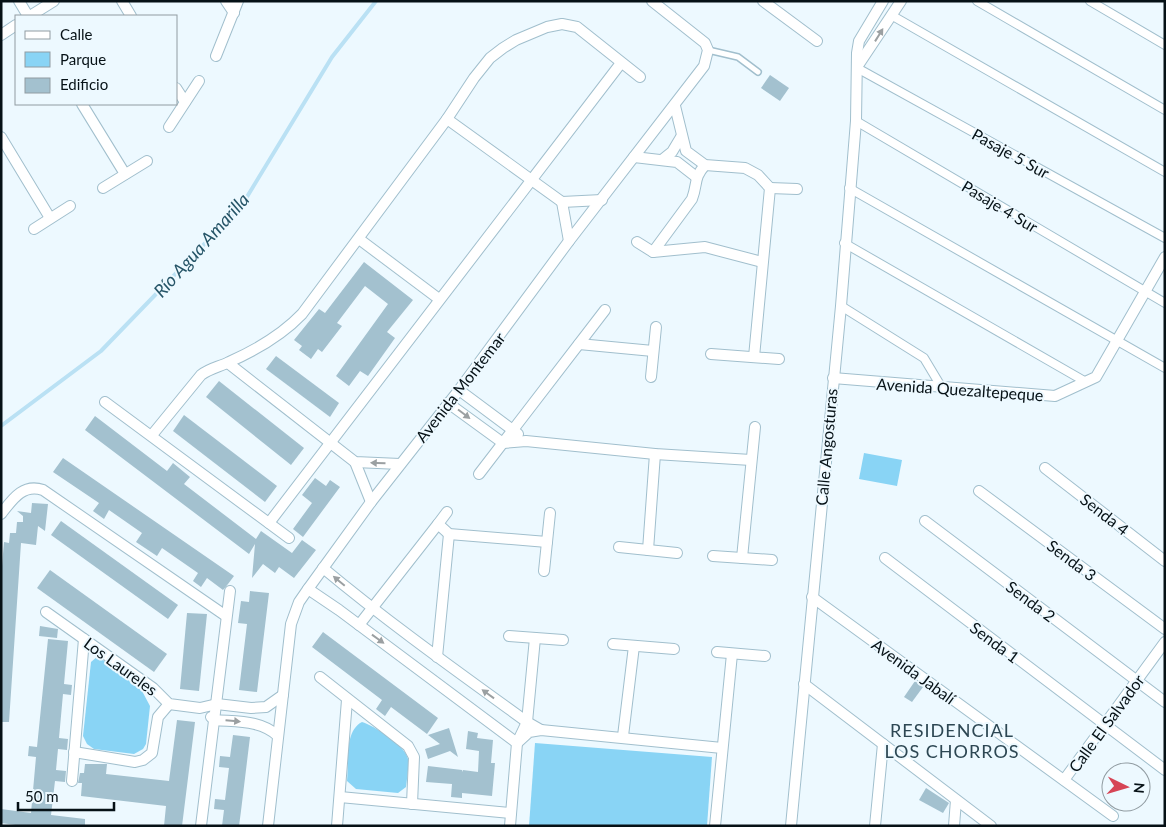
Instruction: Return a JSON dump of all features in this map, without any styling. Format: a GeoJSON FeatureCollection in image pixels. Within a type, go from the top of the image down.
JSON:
{"type":"FeatureCollection","features":[{"type":"Feature","properties":{"kind":"street"},"geometry":{"type":"LineString","coordinates":[[19,1],[28,15]]}},
{"type":"Feature","properties":{"kind":"street"},"geometry":{"type":"LineString","coordinates":[[31,15],[54,1]]}},
{"type":"Feature","properties":{"kind":"street"},"geometry":{"type":"LineString","coordinates":[[122,1],[130,15]]}},
{"type":"Feature","properties":{"kind":"street"},"geometry":{"type":"LineString","coordinates":[[226,1],[234,13]]}},
{"type":"Feature","properties":{"kind":"street"},"geometry":{"type":"LineString","coordinates":[[216,56],[238,1]]}},
{"type":"Feature","properties":{"kind":"street"},"geometry":{"type":"LineString","coordinates":[[652,1],[700,38],[708,50]]}},
{"type":"Feature","properties":{"kind":"street"},"geometry":{"type":"LineString","coordinates":[[763,1],[817,41]]}},
{"type":"Feature","properties":{"kind":"street","name":"Calle Angosturas"},"geometry":{"type":"LineString","coordinates":[[791,826],[841,306],[844,244],[856,120],[859,41],[883,1]]}},
{"type":"Feature","properties":{"kind":"street"},"geometry":{"type":"LineString","coordinates":[[857,68],[901,1]]}},
{"type":"Feature","properties":{"kind":"street"},"geometry":{"type":"LineString","coordinates":[[977,1],[1165,110]]}},
{"type":"Feature","properties":{"kind":"street"},"geometry":{"type":"LineString","coordinates":[[1090,1],[1165,45]]}},
{"type":"Feature","properties":{"kind":"street"},"geometry":{"type":"LineString","coordinates":[[892,15],[1165,172]]}},
{"type":"Feature","properties":{"kind":"street"},"geometry":{"type":"LineString","coordinates":[[152,435],[201,376],[210,368],[228,363],[289,328],[311,304],[490,58],[516,40],[547,27],[562,24],[577,27],[640,77]]}},
{"type":"Feature","properties":{"kind":"street"},"geometry":{"type":"LineString","coordinates":[[1,35],[15,26]]}},
{"type":"Feature","properties":{"kind":"street","name":"Avenida Montemar"},"geometry":{"type":"LineString","coordinates":[[268,826],[291,624],[299,602],[371,502],[459,390],[569,241],[704,66],[708,50]]}},
{"type":"Feature","properties":{"kind":"street"},"geometry":{"type":"LineString","coordinates":[[269,523],[621,63]]}},
{"type":"Feature","properties":{"kind":"street","name":"Pasaje 5 Sur"},"geometry":{"type":"LineString","coordinates":[[857,68],[1165,238]]}},
{"type":"Feature","properties":{"kind":"street"},"geometry":{"type":"LineString","coordinates":[[169,126],[199,81]]}},
{"type":"Feature","properties":{"kind":"street"},"geometry":{"type":"LineString","coordinates":[[178,91],[185,102]]}},
{"type":"Feature","properties":{"kind":"street"},"geometry":{"type":"LineString","coordinates":[[83,105],[124,174]]}},
{"type":"Feature","properties":{"kind":"street"},"geometry":{"type":"LineString","coordinates":[[674,106],[686,151],[705,165],[745,168],[758,175],[770,188],[796,189]]}},
{"type":"Feature","properties":{"kind":"street"},"geometry":{"type":"LineString","coordinates":[[447,119],[562,202],[602,200]]}},
{"type":"Feature","properties":{"kind":"street","name":"Pasaje 4 Sur"},"geometry":{"type":"LineString","coordinates":[[856,120],[1165,303]]}},
{"type":"Feature","properties":{"kind":"street"},"geometry":{"type":"LineString","coordinates":[[1,137],[50,218]]}},
{"type":"Feature","properties":{"kind":"street"},"geometry":{"type":"LineString","coordinates":[[662,160],[672,152],[681,137]]}},
{"type":"Feature","properties":{"kind":"street"},"geometry":{"type":"LineString","coordinates":[[634,157],[678,162],[696,176]]}},
{"type":"Feature","properties":{"kind":"street"},"geometry":{"type":"LineString","coordinates":[[103,188],[147,160]]}},
{"type":"Feature","properties":{"kind":"street"},"geometry":{"type":"LineString","coordinates":[[653,252],[692,199],[696,189],[696,176],[705,165]]}},
{"type":"Feature","properties":{"kind":"street"},"geometry":{"type":"LineString","coordinates":[[754,357],[770,188]]}},
{"type":"Feature","properties":{"kind":"street"},"geometry":{"type":"LineString","coordinates":[[850,188],[1165,368]]}},
{"type":"Feature","properties":{"kind":"street"},"geometry":{"type":"LineString","coordinates":[[562,202],[569,241]]}},
{"type":"Feature","properties":{"kind":"street"},"geometry":{"type":"LineString","coordinates":[[34,229],[70,206]]}},
{"type":"Feature","properties":{"kind":"street"},"geometry":{"type":"LineString","coordinates":[[359,239],[439,299]]}},
{"type":"Feature","properties":{"kind":"street"},"geometry":{"type":"LineString","coordinates":[[637,242],[653,252],[705,247],[762,262]]}},
{"type":"Feature","properties":{"kind":"street"},"geometry":{"type":"LineString","coordinates":[[844,244],[1086,382]]}},
{"type":"Feature","properties":{"kind":"street","name":"Avenida Quezaltepeque"},"geometry":{"type":"LineString","coordinates":[[833,378],[1056,396],[1096,377],[1165,257]]}},
{"type":"Feature","properties":{"kind":"street"},"geometry":{"type":"LineString","coordinates":[[841,306],[924,358],[942,388]]}},
{"type":"Feature","properties":{"kind":"street"},"geometry":{"type":"LineString","coordinates":[[479,474],[605,310]]}},
{"type":"Feature","properties":{"kind":"street"},"geometry":{"type":"LineString","coordinates":[[651,377],[656,327]]}},
{"type":"Feature","properties":{"kind":"street"},"geometry":{"type":"LineString","coordinates":[[580,344],[653,351]]}},
{"type":"Feature","properties":{"kind":"street"},"geometry":{"type":"LineString","coordinates":[[711,354],[779,359]]}},
{"type":"Feature","properties":{"kind":"street"},"geometry":{"type":"LineString","coordinates":[[228,363],[329,444],[355,462],[400,464]]}},
{"type":"Feature","properties":{"kind":"street"},"geometry":{"type":"LineString","coordinates":[[459,390],[526,441]]}},
{"type":"Feature","properties":{"kind":"street"},"geometry":{"type":"LineString","coordinates":[[105,402],[289,538]]}},
{"type":"Feature","properties":{"kind":"street"},"geometry":{"type":"LineString","coordinates":[[448,402],[503,443],[526,441],[655,454],[751,460]]}},
{"type":"Feature","properties":{"kind":"street"},"geometry":{"type":"LineString","coordinates":[[742,558],[754,428]]}},
{"type":"Feature","properties":{"kind":"street"},"geometry":{"type":"LineString","coordinates":[[648,550],[655,454]]}},
{"type":"Feature","properties":{"kind":"street"},"geometry":{"type":"LineString","coordinates":[[355,462],[371,502]]}},
{"type":"Feature","properties":{"kind":"street","name":"Senda 4"},"geometry":{"type":"LineString","coordinates":[[1045,468],[1165,560]]}},
{"type":"Feature","properties":{"kind":"street"},"geometry":{"type":"LineString","coordinates":[[1,514],[22,491],[36,487],[43,490],[226,616]]}},
{"type":"Feature","properties":{"kind":"street","name":"Senda 3"},"geometry":{"type":"LineString","coordinates":[[979,490],[1165,629]]}},
{"type":"Feature","properties":{"kind":"street"},"geometry":{"type":"LineString","coordinates":[[359,625],[446,512]]}},
{"type":"Feature","properties":{"kind":"street"},"geometry":{"type":"LineString","coordinates":[[544,571],[550,513]]}},
{"type":"Feature","properties":{"kind":"street","name":"Senda 2"},"geometry":{"type":"LineString","coordinates":[[925,521],[1165,702]]}},
{"type":"Feature","properties":{"kind":"street"},"geometry":{"type":"LineString","coordinates":[[438,524],[449,534],[547,542]]}},
{"type":"Feature","properties":{"kind":"street"},"geometry":{"type":"LineString","coordinates":[[437,657],[449,534]]}},
{"type":"Feature","properties":{"kind":"street"},"geometry":{"type":"LineString","coordinates":[[619,548],[677,553]]}},
{"type":"Feature","properties":{"kind":"street"},"geometry":{"type":"LineString","coordinates":[[713,556],[772,560]]}},
{"type":"Feature","properties":{"kind":"street","name":"Senda 1"},"geometry":{"type":"LineString","coordinates":[[886,558],[1165,770]]}},
{"type":"Feature","properties":{"kind":"street"},"geometry":{"type":"LineString","coordinates":[[323,568],[371,608],[527,722],[541,730]]}},
{"type":"Feature","properties":{"kind":"street"},"geometry":{"type":"LineString","coordinates":[[308,589],[517,743]]}},
{"type":"Feature","properties":{"kind":"street"},"geometry":{"type":"LineString","coordinates":[[201,826],[230,591]]}},
{"type":"Feature","properties":{"kind":"street","name":"Avenida Jabalí"},"geometry":{"type":"LineString","coordinates":[[812,596],[1113,816]]}},
{"type":"Feature","properties":{"kind":"street","name":"Los Laureles"},"geometry":{"type":"LineString","coordinates":[[46,612],[153,688],[169,704],[200,708],[217,704],[251,708],[266,707],[283,695]]}},
{"type":"Feature","properties":{"kind":"street"},"geometry":{"type":"LineString","coordinates":[[509,636],[563,640]]}},
{"type":"Feature","properties":{"kind":"street"},"geometry":{"type":"LineString","coordinates":[[510,826],[517,743],[527,722],[535,638]]}},
{"type":"Feature","properties":{"kind":"street"},"geometry":{"type":"LineString","coordinates":[[72,781],[84,639]]}},
{"type":"Feature","properties":{"kind":"street","name":"Calle El Salvador"},"geometry":{"type":"LineString","coordinates":[[1064,780],[1165,642]]}},
{"type":"Feature","properties":{"kind":"street"},"geometry":{"type":"LineString","coordinates":[[613,644],[674,649]]}},
{"type":"Feature","properties":{"kind":"street"},"geometry":{"type":"LineString","coordinates":[[623,736],[634,646]]}},
{"type":"Feature","properties":{"kind":"street"},"geometry":{"type":"LineString","coordinates":[[717,652],[765,656]]}},
{"type":"Feature","properties":{"kind":"street"},"geometry":{"type":"LineString","coordinates":[[714,826],[732,654]]}},
{"type":"Feature","properties":{"kind":"street"},"geometry":{"type":"LineString","coordinates":[[320,677],[408,746],[414,757],[412,804]]}},
{"type":"Feature","properties":{"kind":"street"},"geometry":{"type":"LineString","coordinates":[[804,684],[991,826]]}},
{"type":"Feature","properties":{"kind":"street"},"geometry":{"type":"LineString","coordinates":[[337,826],[347,700]]}},
{"type":"Feature","properties":{"kind":"street"},"geometry":{"type":"LineString","coordinates":[[74,752],[135,762],[143,760],[152,753],[158,717],[169,704]]}},
{"type":"Feature","properties":{"kind":"street"},"geometry":{"type":"LineString","coordinates":[[200,708],[215,720],[262,725],[270,728],[278,736]]}},
{"type":"Feature","properties":{"kind":"street"},"geometry":{"type":"LineString","coordinates":[[517,743],[529,732],[541,730],[623,736],[722,748]]}},
{"type":"Feature","properties":{"kind":"street"},"geometry":{"type":"LineString","coordinates":[[875,826],[883,744]]}},
{"type":"Feature","properties":{"kind":"street"},"geometry":{"type":"LineString","coordinates":[[340,797],[511,813]]}},
{"type":"Feature","properties":{"kind":"street"},"geometry":{"type":"LineString","coordinates":[[954,826],[956,800]]}},
{"type":"Feature","properties":{"kind":"lane"},"geometry":{"type":"LineString","coordinates":[[708,50],[738,57],[758,72]]}},
{"type":"Feature","properties":{"kind":"green space"},"geometry":{"type":"Polygon","coordinates":[[[864,453],[902,460],[897,486],[859,479],[864,453]]]}},
{"type":"Feature","properties":{"kind":"green space"},"geometry":{"type":"Polygon","coordinates":[[[98,656],[142,691],[150,706],[146,744],[143,749],[134,754],[94,749],[87,744],[83,736],[91,662],[98,656]]]}},
{"type":"Feature","properties":{"kind":"green space"},"geometry":{"type":"Polygon","coordinates":[[[362,722],[389,737],[406,754],[408,765],[406,787],[398,793],[356,789],[347,781],[348,748],[352,732],[362,722]]]}},
{"type":"Feature","properties":{"kind":"green space"},"geometry":{"type":"Polygon","coordinates":[[[535,743],[712,757],[707,826],[529,826],[535,743]]]}},
{"type":"Feature","properties":{"kind":"building"},"geometry":{"type":"Polygon","coordinates":[[[770,75],[789,88],[780,101],[761,88],[770,75]]]}},
{"type":"Feature","properties":{"kind":"building"},"geometry":{"type":"Polygon","coordinates":[[[364,262],[413,300],[387,332],[395,338],[368,376],[360,371],[349,386],[336,376],[388,304],[365,286],[337,323],[342,326],[322,352],[318,349],[311,359],[299,350],[302,346],[294,340],[319,309],[325,313],[364,262]]]}},
{"type":"Feature","properties":{"kind":"building"},"geometry":{"type":"Polygon","coordinates":[[[276,356],[339,403],[330,417],[266,369],[276,356]]]}},
{"type":"Feature","properties":{"kind":"building"},"geometry":{"type":"Polygon","coordinates":[[[219,381],[304,448],[291,465],[206,397],[219,381]]]}},
{"type":"Feature","properties":{"kind":"building"},"geometry":{"type":"Polygon","coordinates":[[[184,415],[277,486],[265,502],[173,431],[184,415]]]}},
{"type":"Feature","properties":{"kind":"building"},"geometry":{"type":"Polygon","coordinates":[[[95,416],[167,471],[173,463],[190,477],[184,484],[256,539],[261,531],[292,553],[302,540],[316,550],[294,578],[279,567],[275,573],[263,564],[252,578],[255,544],[249,554],[85,430],[95,416]]]}},
{"type":"Feature","properties":{"kind":"building"},"geometry":{"type":"Polygon","coordinates":[[[63,458],[234,576],[223,590],[207,578],[201,587],[193,581],[198,573],[162,548],[157,556],[136,542],[142,533],[109,510],[104,519],[93,511],[99,503],[53,472],[63,458]]]}},
{"type":"Feature","properties":{"kind":"building"},"geometry":{"type":"Polygon","coordinates":[[[315,478],[326,486],[330,480],[340,487],[303,537],[293,529],[312,503],[302,495],[315,478]]]}},
{"type":"Feature","properties":{"kind":"building"},"geometry":{"type":"Polygon","coordinates":[[[32,503],[48,504],[45,531],[38,526],[36,545],[21,543],[9,722],[1,722],[1,578],[4,542],[9,543],[10,533],[16,533],[17,522],[23,522],[23,516],[17,511],[31,513],[32,503]]]}},
{"type":"Feature","properties":{"kind":"building"},"geometry":{"type":"Polygon","coordinates":[[[61,521],[178,605],[168,619],[51,535],[61,521]]]}},
{"type":"Feature","properties":{"kind":"building"},"geometry":{"type":"Polygon","coordinates":[[[50,570],[167,654],[154,672],[37,588],[50,570]]]}},
{"type":"Feature","properties":{"kind":"building"},"geometry":{"type":"Polygon","coordinates":[[[250,591],[269,593],[257,692],[239,690],[247,624],[238,623],[241,601],[249,602],[250,591]]]}},
{"type":"Feature","properties":{"kind":"building"},"geometry":{"type":"Polygon","coordinates":[[[187,613],[207,614],[199,691],[180,689],[187,613]]]}},
{"type":"Feature","properties":{"kind":"building"},"geometry":{"type":"Polygon","coordinates":[[[40,626],[58,629],[57,638],[39,636],[40,626]]]}},
{"type":"Feature","properties":{"kind":"building"},"geometry":{"type":"Polygon","coordinates":[[[323,632],[438,718],[427,734],[391,707],[385,716],[376,709],[382,700],[312,647],[323,632]]]}},
{"type":"Feature","properties":{"kind":"building"},"geometry":{"type":"Polygon","coordinates":[[[48,639],[68,641],[64,684],[72,685],[71,695],[63,694],[59,738],[68,739],[67,750],[58,749],[56,770],[66,771],[65,782],[55,781],[51,815],[85,819],[85,826],[23,826],[1,823],[1,809],[31,813],[36,757],[28,756],[29,746],[37,747],[48,639]]]}},
{"type":"Feature","properties":{"kind":"building"},"geometry":{"type":"Polygon","coordinates":[[[915,681],[923,687],[912,702],[904,697],[915,681]]]}},
{"type":"Feature","properties":{"kind":"building"},"geometry":{"type":"Polygon","coordinates":[[[177,720],[195,722],[182,826],[164,826],[166,806],[81,796],[82,783],[78,783],[80,773],[84,773],[85,764],[107,764],[106,774],[169,781],[177,720]]]}},
{"type":"Feature","properties":{"kind":"building"},"geometry":{"type":"Polygon","coordinates":[[[449,728],[458,757],[450,751],[428,759],[425,749],[440,744],[428,735],[449,728]]]}},
{"type":"Feature","properties":{"kind":"building"},"geometry":{"type":"Polygon","coordinates":[[[468,731],[478,733],[477,738],[493,740],[491,763],[495,763],[492,796],[462,793],[462,798],[451,797],[452,784],[426,782],[428,766],[462,770],[463,772],[463,770],[478,772],[479,751],[466,749],[468,731]]]}},
{"type":"Feature","properties":{"kind":"building"},"geometry":{"type":"Polygon","coordinates":[[[233,735],[250,737],[239,826],[222,826],[224,810],[214,809],[215,799],[225,800],[229,768],[219,767],[220,756],[230,757],[233,735]]]}},
{"type":"Feature","properties":{"kind":"building"},"geometry":{"type":"Polygon","coordinates":[[[926,788],[949,803],[943,813],[919,800],[926,788]]]}},
{"type":"Feature","properties":{"kind":"waterway","name":"Río Agua Amarilla"},"geometry":{"type":"LineString","coordinates":[[1,426],[101,351],[242,205],[332,57],[376,1]]}},
{"type":"Feature","properties":{"kind":"district","name":"RESIDENCIAL LOS CHORROS"},"geometry":{"type":"Point","coordinates":[952,740]}}]}
